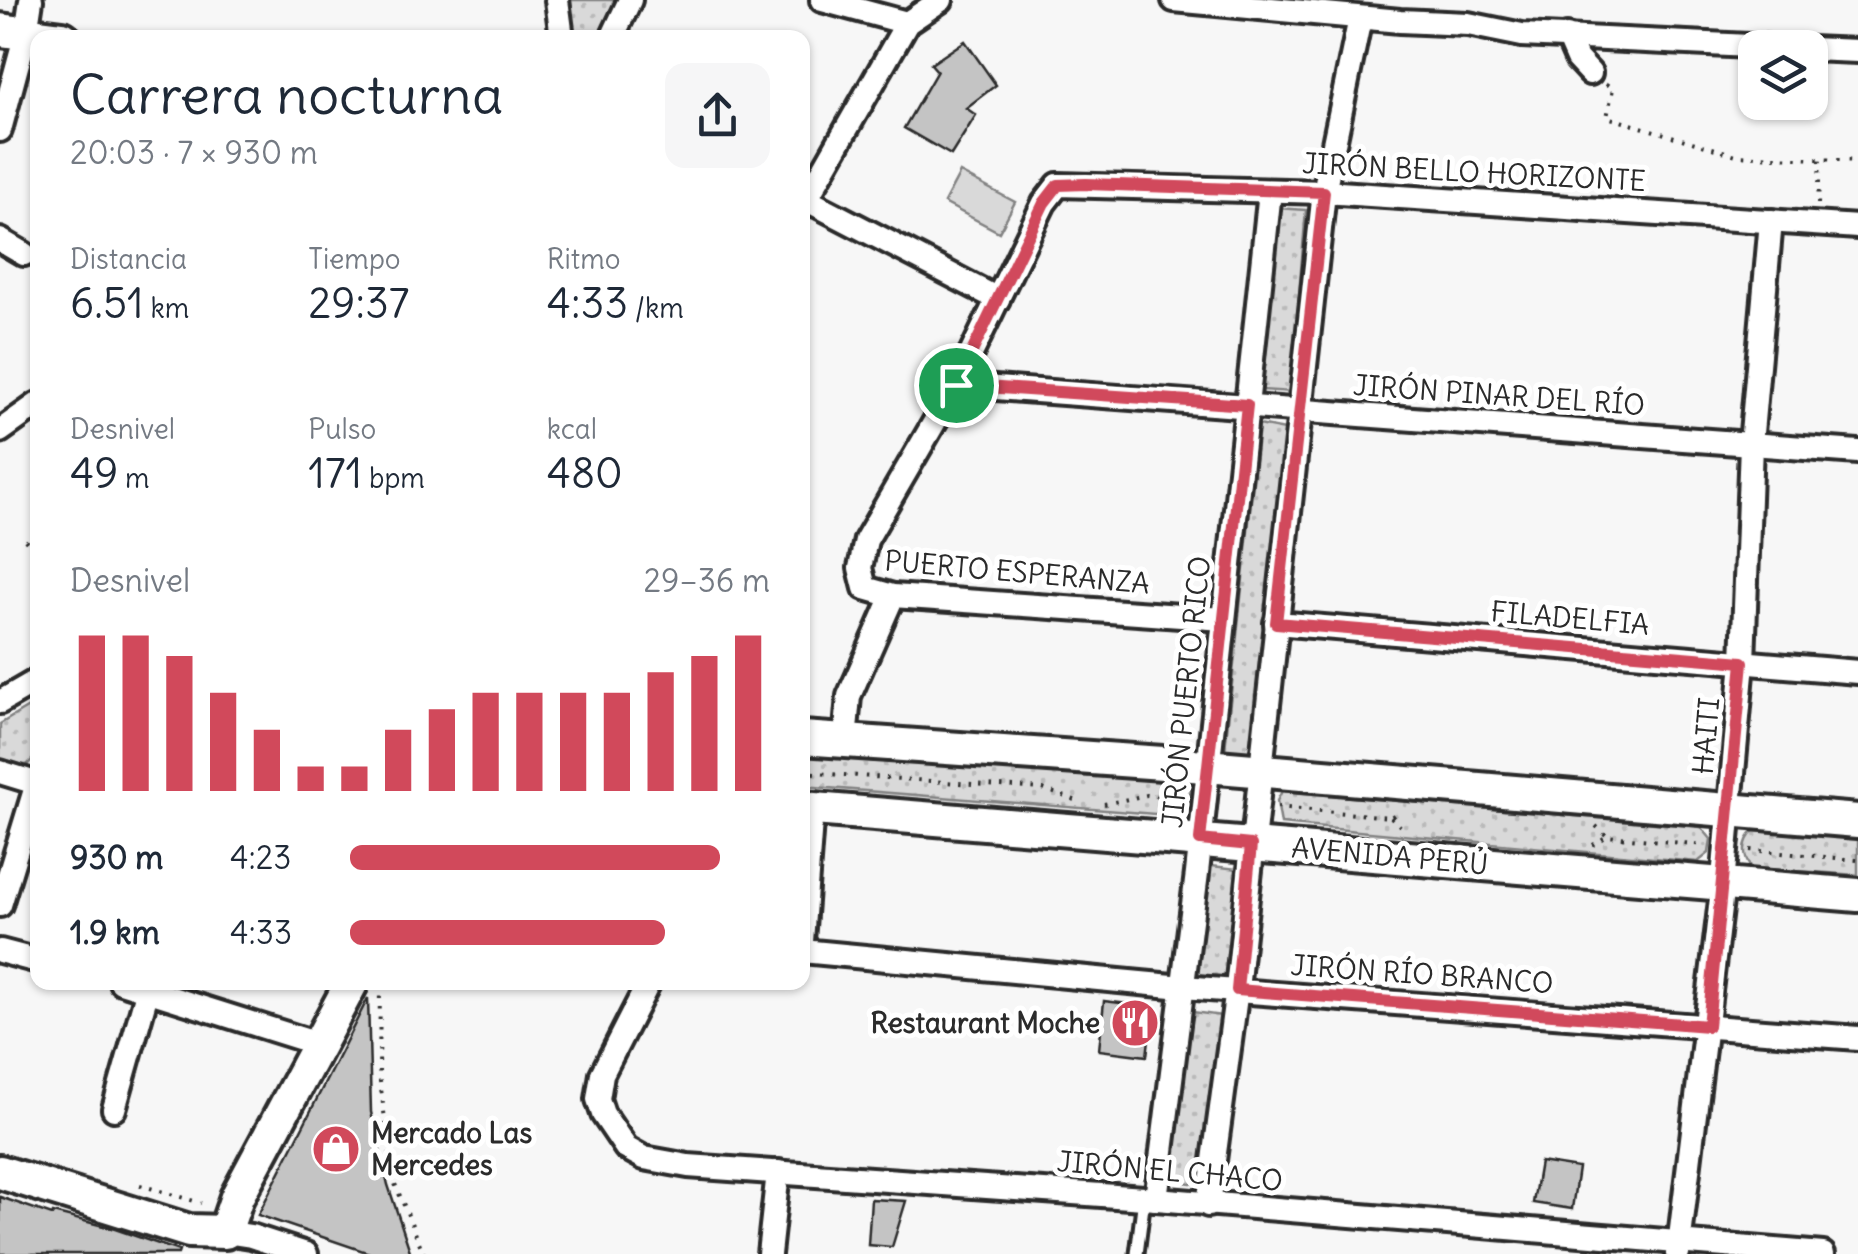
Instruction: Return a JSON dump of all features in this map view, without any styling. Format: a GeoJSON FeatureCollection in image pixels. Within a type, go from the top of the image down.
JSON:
{"type":"FeatureCollection","features":[{"type":"Feature","properties":{"kind":"main road"},"geometry":{"type":"LineString","coordinates":[[810,739],[1206,766],[1858,821]]}},
{"type":"Feature","properties":{"kind":"main road","name":"AVENIDA PERÚ"},"geometry":{"type":"LineString","coordinates":[[810,808],[1858,895]]}},
{"type":"Feature","properties":{"kind":"main road"},"geometry":{"type":"LineString","coordinates":[[0,1172],[189,1230],[225,1232],[237,1198],[348,990]]}},
{"type":"Feature","properties":{"kind":"street"},"geometry":{"type":"LineString","coordinates":[[0,130],[13,31],[31,0]]}},
{"type":"Feature","properties":{"kind":"street"},"geometry":{"type":"LineString","coordinates":[[558,0],[561,30]]}},
{"type":"Feature","properties":{"kind":"street"},"geometry":{"type":"LineString","coordinates":[[616,30],[630,0]]}},
{"type":"Feature","properties":{"kind":"street"},"geometry":{"type":"LineString","coordinates":[[822,0],[879,7],[907,23]]}},
{"type":"Feature","properties":{"kind":"street"},"geometry":{"type":"LineString","coordinates":[[810,193],[907,23],[941,0]]}},
{"type":"Feature","properties":{"kind":"street"},"geometry":{"type":"LineString","coordinates":[[1174,0],[1358,9],[1400,22],[1468,24],[1522,35],[1738,45]]}},
{"type":"Feature","properties":{"kind":"street"},"geometry":{"type":"LineString","coordinates":[[1466,0],[1468,24]]}},
{"type":"Feature","properties":{"kind":"street"},"geometry":{"type":"LineString","coordinates":[[1208,1205],[1237,990],[1324,192],[1358,9]]}},
{"type":"Feature","properties":{"kind":"street"},"geometry":{"type":"LineString","coordinates":[[1567,36],[1577,58],[1590,72]]}},
{"type":"Feature","properties":{"kind":"street"},"geometry":{"type":"LineString","coordinates":[[1828,49],[1858,51]]}},
{"type":"Feature","properties":{"kind":"street","name":"JIRÓN BELLO HORIZONTE"},"geometry":{"type":"LineString","coordinates":[[1086,184],[1324,192],[1858,227]]}},
{"type":"Feature","properties":{"kind":"street","name":"PUERTO ESPERANZA"},"geometry":{"type":"LineString","coordinates":[[1086,184],[1058,185],[1044,203],[956,385],[866,540],[860,568],[865,588],[892,596],[1224,619]]}},
{"type":"Feature","properties":{"kind":"street","name":"JIRÓN PUERTO RICO"},"geometry":{"type":"LineString","coordinates":[[1150,1199],[1184,986],[1270,191]]}},
{"type":"Feature","properties":{"kind":"street"},"geometry":{"type":"LineString","coordinates":[[810,207],[998,299]]}},
{"type":"Feature","properties":{"kind":"street","name":"HAITI"},"geometry":{"type":"LineString","coordinates":[[1679,1247],[1724,884],[1743,662],[1751,444],[1771,220]]}},
{"type":"Feature","properties":{"kind":"street"},"geometry":{"type":"LineString","coordinates":[[0,240],[24,254]]}},
{"type":"Feature","properties":{"kind":"street","name":"JIRÓN PINAR DEL RÍO"},"geometry":{"type":"LineString","coordinates":[[956,385],[1858,452]]}},
{"type":"Feature","properties":{"kind":"street"},"geometry":{"type":"LineString","coordinates":[[0,431],[30,410]]}},
{"type":"Feature","properties":{"kind":"street"},"geometry":{"type":"LineString","coordinates":[[845,741],[849,696],[892,596]]}},
{"type":"Feature","properties":{"kind":"street","name":"FILADELFIA"},"geometry":{"type":"LineString","coordinates":[[1276,623],[1858,672]]}},
{"type":"Feature","properties":{"kind":"street"},"geometry":{"type":"LineString","coordinates":[[4,695],[30,684]]}},
{"type":"Feature","properties":{"kind":"street"},"geometry":{"type":"LineString","coordinates":[[0,772],[30,780]]}},
{"type":"Feature","properties":{"kind":"street"},"geometry":{"type":"LineString","coordinates":[[0,905],[30,805]]}},
{"type":"Feature","properties":{"kind":"street"},"geometry":{"type":"LineString","coordinates":[[0,951],[30,959]]}},
{"type":"Feature","properties":{"kind":"street","name":"JIRÓN RÍO BRANCO"},"geometry":{"type":"LineString","coordinates":[[810,952],[1184,986],[1858,1038]]}},
{"type":"Feature","properties":{"kind":"street"},"geometry":{"type":"LineString","coordinates":[[114,1109],[148,990]]}},
{"type":"Feature","properties":{"kind":"street"},"geometry":{"type":"LineString","coordinates":[[161,990],[318,1044]]}},
{"type":"Feature","properties":{"kind":"street","name":"JIRÓN EL CHACO"},"geometry":{"type":"LineString","coordinates":[[645,990],[602,1074],[597,1094],[602,1114],[626,1148],[644,1158],[688,1166],[1150,1199],[1679,1247],[1823,1254]]}},
{"type":"Feature","properties":{"kind":"street"},"geometry":{"type":"LineString","coordinates":[[769,1254],[778,1172]]}},
{"type":"Feature","properties":{"kind":"street"},"geometry":{"type":"LineString","coordinates":[[225,1232],[306,1254]]}},
{"type":"Feature","properties":{"kind":"lane"},"geometry":{"type":"LineString","coordinates":[[1138,1254],[1150,1199]]}},
{"type":"Feature","properties":{"kind":"path"},"geometry":{"type":"LineString","coordinates":[[1590,72],[1613,89],[1607,117],[1736,155],[1858,161]]}},
{"type":"Feature","properties":{"kind":"path"},"geometry":{"type":"LineString","coordinates":[[1816,224],[1820,159]]}},
{"type":"Feature","properties":{"kind":"path"},"geometry":{"type":"LineString","coordinates":[[25,540],[30,546]]}},
{"type":"Feature","properties":{"kind":"path"},"geometry":{"type":"LineString","coordinates":[[810,773],[1043,789],[1094,805],[1134,796],[1191,801]]}},
{"type":"Feature","properties":{"kind":"path"},"geometry":{"type":"LineString","coordinates":[[1277,807],[1391,817]]}},
{"type":"Feature","properties":{"kind":"path"},"geometry":{"type":"LineString","coordinates":[[1607,836],[1710,845]]}},
{"type":"Feature","properties":{"kind":"path"},"geometry":{"type":"LineString","coordinates":[[1745,850],[1858,860]]}},
{"type":"Feature","properties":{"kind":"path"},"geometry":{"type":"LineString","coordinates":[[380,990],[379,1074],[394,1179],[424,1254]]}},
{"type":"Feature","properties":{"kind":"shaded area"},"geometry":{"type":"Polygon","coordinates":[[[568,0],[619,0],[604,30],[570,30],[568,0]]]}},
{"type":"Feature","properties":{"kind":"shaded area"},"geometry":{"type":"Polygon","coordinates":[[[960,173],[1015,202],[999,232],[944,203],[960,173]]]}},
{"type":"Feature","properties":{"kind":"shaded area"},"geometry":{"type":"Polygon","coordinates":[[[1277,208],[1306,210],[1291,392],[1262,390],[1277,208]]]}},
{"type":"Feature","properties":{"kind":"shaded area"},"geometry":{"type":"Polygon","coordinates":[[[1259,425],[1285,430],[1252,752],[1225,750],[1259,425]]]}},
{"type":"Feature","properties":{"kind":"shaded area"},"geometry":{"type":"Polygon","coordinates":[[[30,706],[30,762],[25,767],[0,761],[0,724],[30,706]]]}},
{"type":"Feature","properties":{"kind":"shaded area"},"geometry":{"type":"Polygon","coordinates":[[[810,754],[1184,783],[1191,789],[1187,813],[1180,816],[810,787],[810,754]]]}},
{"type":"Feature","properties":{"kind":"shaded area"},"geometry":{"type":"Polygon","coordinates":[[[1282,791],[1701,827],[1711,839],[1709,853],[1698,862],[1281,824],[1277,801],[1282,791]]]}},
{"type":"Feature","properties":{"kind":"shaded area"},"geometry":{"type":"Polygon","coordinates":[[[1754,831],[1858,839],[1858,875],[1751,868],[1745,849],[1754,831]]]}},
{"type":"Feature","properties":{"kind":"shaded area"},"geometry":{"type":"Polygon","coordinates":[[[1203,865],[1238,869],[1225,978],[1192,974],[1203,865]]]}},
{"type":"Feature","properties":{"kind":"shaded area"},"geometry":{"type":"Polygon","coordinates":[[[1193,1012],[1222,1016],[1198,1184],[1170,1180],[1193,1012]]]}},
{"type":"Feature","properties":{"kind":"building"},"geometry":{"type":"Polygon","coordinates":[[[965,41],[996,85],[966,108],[976,115],[951,155],[904,128],[937,71],[931,64],[965,41]]]}},
{"type":"Feature","properties":{"kind":"building","name":"Mercado Las Mercedes"},"geometry":{"type":"Polygon","coordinates":[[[368,998],[371,1112],[388,1185],[411,1254],[372,1254],[258,1215],[368,998]]]}},
{"type":"Feature","properties":{"kind":"building"},"geometry":{"type":"Polygon","coordinates":[[[1104,1001],[1153,1007],[1147,1056],[1099,1050],[1104,1001]]]}},
{"type":"Feature","properties":{"kind":"building"},"geometry":{"type":"Polygon","coordinates":[[[1540,1162],[1578,1168],[1572,1209],[1533,1203],[1540,1162]]]}},
{"type":"Feature","properties":{"kind":"building"},"geometry":{"type":"Polygon","coordinates":[[[0,1197],[52,1215],[115,1229],[179,1251],[0,1254],[0,1197]]]}},
{"type":"Feature","properties":{"kind":"building"},"geometry":{"type":"Polygon","coordinates":[[[871,1199],[906,1201],[892,1247],[868,1245],[871,1199]]]}},
{"type":"Feature","properties":{"kind":"place","name":"Restaurant Moche"},"geometry":{"type":"Point","coordinates":[1135,1023]}},
{"type":"Feature","properties":{"kind":"place","name":"Mercado Las Mercedes"},"geometry":{"type":"Point","coordinates":[336,1149]}},
{"type":"Feature","properties":{"kind":"route"},"geometry":{"type":"LineString","coordinates":[[1058,185],[1324,192],[1276,623],[1743,662],[1708,1026],[1237,990],[1251,845],[1200,840],[1247,405],[956,385],[1044,203],[1058,185]]}}]}
